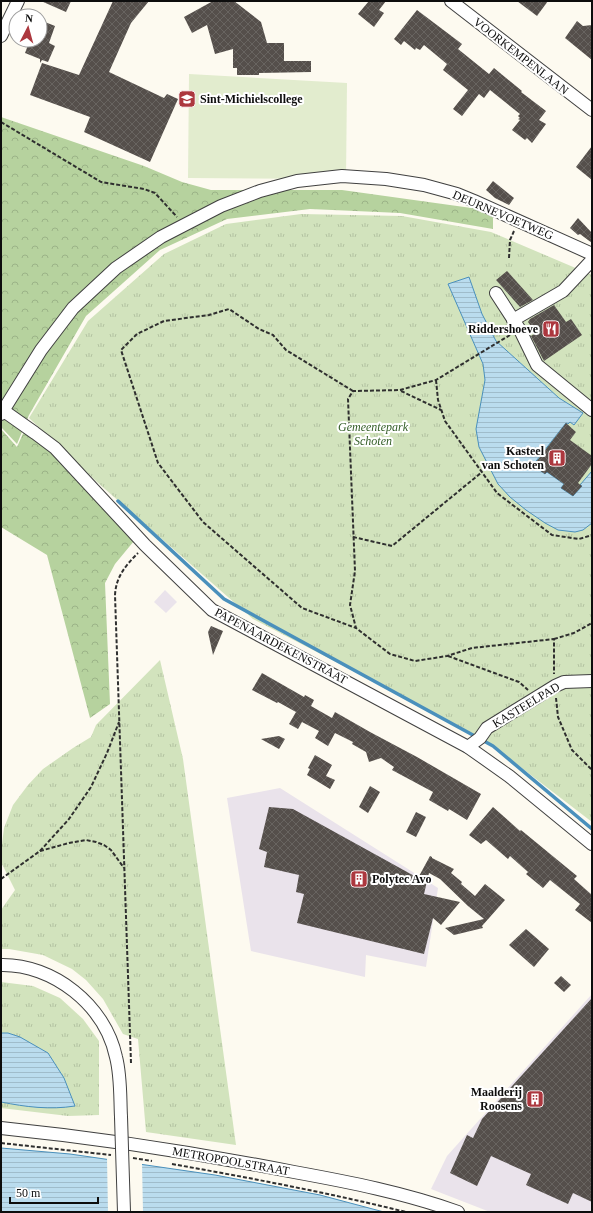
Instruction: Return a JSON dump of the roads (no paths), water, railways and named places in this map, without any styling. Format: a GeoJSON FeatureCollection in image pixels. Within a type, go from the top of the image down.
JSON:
{"type":"FeatureCollection","features":[{"type":"Feature","properties":{"kind":"street"},"geometry":{"type":"LineString","coordinates":[[1,36],[18,1]]}},
{"type":"Feature","properties":{"kind":"street","name":"VOORKEMPENLAAN"},"geometry":{"type":"LineString","coordinates":[[451,1],[592,110]]}},
{"type":"Feature","properties":{"kind":"street","name":"DEURNEVOETWEG"},"geometry":{"type":"LineString","coordinates":[[2,411],[41,350],[73,308],[116,268],[161,237],[221,206],[260,190],[297,181],[342,176],[386,179],[424,185],[457,194],[592,254]]}},
{"type":"Feature","properties":{"kind":"street"},"geometry":{"type":"LineString","coordinates":[[516,325],[563,291],[592,260]]}},
{"type":"Feature","properties":{"kind":"street"},"geometry":{"type":"LineString","coordinates":[[496,293],[516,325],[537,365],[592,410]]}},
{"type":"Feature","properties":{"kind":"street","name":"PAPENAARDEKENSTRAAT"},"geometry":{"type":"LineString","coordinates":[[2,411],[55,448],[145,545],[212,610],[474,743],[509,776],[592,844]]}},
{"type":"Feature","properties":{"kind":"street","name":"KASTEELPAD"},"geometry":{"type":"LineString","coordinates":[[474,743],[487,728],[555,686],[564,682],[592,682]]}},
{"type":"Feature","properties":{"kind":"street"},"geometry":{"type":"LineString","coordinates":[[1,965],[18,965],[33,969],[69,987],[87,1003],[96,1014],[111,1040],[120,1076],[124,1212]]}},
{"type":"Feature","properties":{"kind":"street","name":"METROPOOLSTRAAT"},"geometry":{"type":"LineString","coordinates":[[1,1128],[56,1134],[259,1165],[403,1194],[458,1212]]}},
{"type":"Feature","properties":{"kind":"water"},"geometry":{"type":"Polygon","coordinates":[[[469,277],[482,314],[496,341],[559,398],[583,413],[574,425],[570,422],[568,424],[566,423],[533,465],[545,474],[547,472],[564,484],[561,488],[573,496],[592,471],[592,523],[583,530],[575,532],[558,530],[526,510],[510,497],[498,484],[479,447],[476,429],[485,380],[483,364],[448,284],[469,277]]]}},
{"type":"Feature","properties":{"kind":"water"},"geometry":{"type":"Polygon","coordinates":[[[1,1033],[8,1033],[20,1037],[48,1053],[64,1078],[75,1106],[56,1108],[1,1102],[1,1033]]]}},
{"type":"Feature","properties":{"kind":"water"},"geometry":{"type":"Polygon","coordinates":[[[1,1148],[70,1154],[215,1175],[320,1195],[384,1212],[1,1212],[1,1148]]]}},
{"type":"Feature","properties":{"kind":"waterway"},"geometry":{"type":"LineString","coordinates":[[118,501],[224,599],[493,746],[592,829]]}},
{"type":"Feature","properties":{"kind":"place","name":"Sint-Michielscollege"},"geometry":{"type":"Point","coordinates":[187,99]}},
{"type":"Feature","properties":{"kind":"place","name":"Riddershoeve"},"geometry":{"type":"Point","coordinates":[551,329]}},
{"type":"Feature","properties":{"kind":"place","name":"Kasteel van Schoten"},"geometry":{"type":"Point","coordinates":[557,458]}},
{"type":"Feature","properties":{"kind":"place","name":"Polytec Avo"},"geometry":{"type":"Point","coordinates":[359,879]}},
{"type":"Feature","properties":{"kind":"place","name":"Maalderij Roosens"},"geometry":{"type":"Point","coordinates":[535,1099]}},
{"type":"Feature","properties":{"kind":"park label","name":"Gemeentepark Schoten"},"geometry":{"type":"Point","coordinates":[373,434]}}]}
